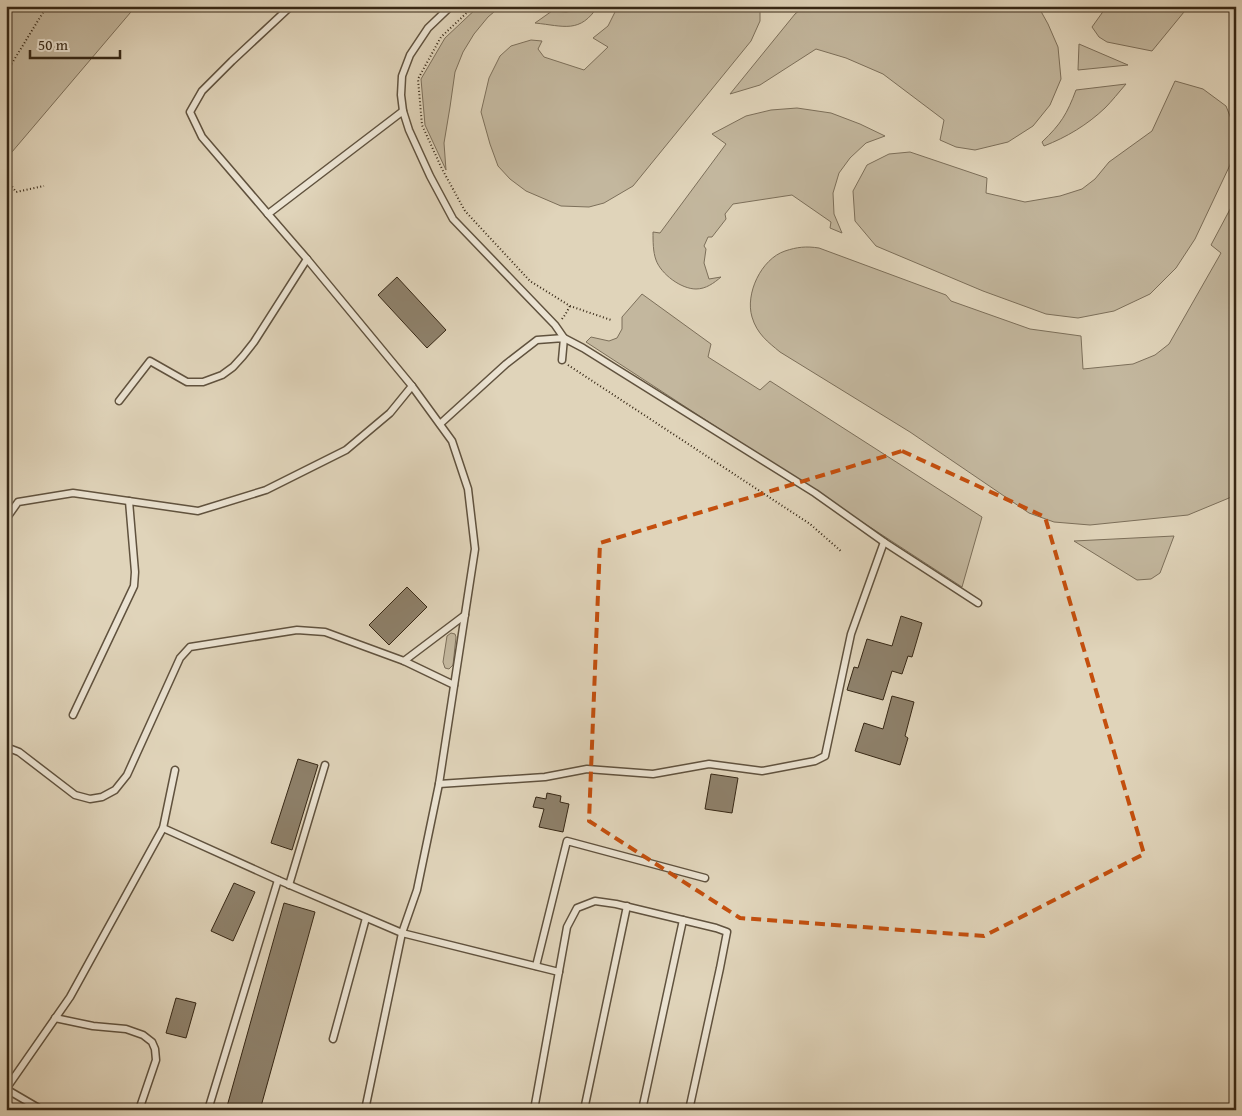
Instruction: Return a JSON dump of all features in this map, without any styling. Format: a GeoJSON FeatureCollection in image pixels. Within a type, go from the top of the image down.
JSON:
{"type":"FeatureCollection","features":[{"type":"Feature","properties":{"kind":"lane"},"geometry":{"type":"LineString","coordinates":[[291,6],[202,91],[190,112],[202,137],[307,259],[412,386],[452,441],[468,489],[475,549],[439,784],[417,890],[402,933],[365,1110]]}},
{"type":"Feature","properties":{"kind":"lane"},"geometry":{"type":"LineString","coordinates":[[451,6],[428,28],[410,55],[402,76],[401,95],[403,111],[409,130],[426,168],[454,219],[555,325],[564,338],[815,493],[884,542],[978,603]]}},
{"type":"Feature","properties":{"kind":"lane"},"geometry":{"type":"LineString","coordinates":[[268,214],[403,111]]}},
{"type":"Feature","properties":{"kind":"lane"},"geometry":{"type":"LineString","coordinates":[[119,401],[150,361],[187,382],[204,382],[222,375],[243,356],[254,342],[307,259]]}},
{"type":"Feature","properties":{"kind":"lane"},"geometry":{"type":"LineString","coordinates":[[562,360],[564,338]]}},
{"type":"Feature","properties":{"kind":"lane"},"geometry":{"type":"LineString","coordinates":[[440,424],[506,364],[537,340],[564,338]]}},
{"type":"Feature","properties":{"kind":"lane"},"geometry":{"type":"LineString","coordinates":[[6,519],[18,502],[73,492],[198,511],[266,490],[346,450],[390,413],[412,386]]}},
{"type":"Feature","properties":{"kind":"lane"},"geometry":{"type":"LineString","coordinates":[[73,715],[134,586],[136,572],[128,501]]}},
{"type":"Feature","properties":{"kind":"lane"},"geometry":{"type":"LineString","coordinates":[[439,784],[545,777],[587,770],[653,774],[709,764],[762,771],[815,761],[825,756],[851,634],[884,542]]}},
{"type":"Feature","properties":{"kind":"lane"},"geometry":{"type":"LineString","coordinates":[[404,661],[465,614]]}},
{"type":"Feature","properties":{"kind":"lane"},"geometry":{"type":"LineString","coordinates":[[6,747],[19,752],[75,795],[90,799],[102,797],[115,790],[127,775],[180,658],[190,647],[297,630],[325,632],[404,661],[454,685]]}},
{"type":"Feature","properties":{"kind":"lane"},"geometry":{"type":"LineString","coordinates":[[289,885],[325,765]]}},
{"type":"Feature","properties":{"kind":"lane"},"geometry":{"type":"LineString","coordinates":[[42,1110],[6,1089],[70,998],[163,828],[175,770]]}},
{"type":"Feature","properties":{"kind":"lane"},"geometry":{"type":"LineString","coordinates":[[163,828],[289,885],[402,933],[559,972]]}},
{"type":"Feature","properties":{"kind":"lane"},"geometry":{"type":"LineString","coordinates":[[536,966],[566,841],[705,878]]}},
{"type":"Feature","properties":{"kind":"lane"},"geometry":{"type":"LineString","coordinates":[[208,1110],[278,880]]}},
{"type":"Feature","properties":{"kind":"lane"},"geometry":{"type":"LineString","coordinates":[[534,1110],[567,927],[577,908],[595,901],[626,906],[727,932],[688,1110]]}},
{"type":"Feature","properties":{"kind":"lane"},"geometry":{"type":"LineString","coordinates":[[584,1110],[626,906]]}},
{"type":"Feature","properties":{"kind":"lane"},"geometry":{"type":"LineString","coordinates":[[333,1039],[366,918]]}},
{"type":"Feature","properties":{"kind":"lane"},"geometry":{"type":"LineString","coordinates":[[642,1110],[683,920]]}},
{"type":"Feature","properties":{"kind":"lane"},"geometry":{"type":"LineString","coordinates":[[55,1018],[93,1026],[126,1029],[143,1035],[152,1042],[156,1060],[139,1110]]}},
{"type":"Feature","properties":{"kind":"path"},"geometry":{"type":"LineString","coordinates":[[6,73],[47,6]]}},
{"type":"Feature","properties":{"kind":"path"},"geometry":{"type":"LineString","coordinates":[[474,6],[441,37],[418,78],[422,125],[442,169],[465,211],[530,281],[570,306],[611,320]]}},
{"type":"Feature","properties":{"kind":"path"},"geometry":{"type":"LineString","coordinates":[[413,78],[418,78]]}},
{"type":"Feature","properties":{"kind":"path"},"geometry":{"type":"LineString","coordinates":[[6,178],[16,192],[44,186]]}},
{"type":"Feature","properties":{"kind":"path"},"geometry":{"type":"LineString","coordinates":[[565,315],[570,306]]}},
{"type":"Feature","properties":{"kind":"path"},"geometry":{"type":"LineString","coordinates":[[562,360],[810,524],[842,552]]}},
{"type":"Feature","properties":{"kind":"highlighted area"},"geometry":{"type":"Polygon","coordinates":[[[902,451],[1045,517],[1144,854],[984,936],[740,918],[589,821],[600,543],[902,451]]]}},
{"type":"Feature","properties":{"kind":"shaded area"},"geometry":{"type":"Polygon","coordinates":[[[6,6],[136,6],[6,159],[6,6]]]}},
{"type":"Feature","properties":{"kind":"shaded area"},"geometry":{"type":"Polygon","coordinates":[[[479,6],[501,6],[488,17],[474,34],[463,52],[455,72],[444,143],[446,170],[425,125],[421,79],[445,38],[479,6]]]}},
{"type":"Feature","properties":{"kind":"shaded area"},"geometry":{"type":"Polygon","coordinates":[[[586,6],[598,6],[585,21],[578,24],[563,26],[535,23],[552,11],[566,12],[578,10],[586,6]]]}},
{"type":"Feature","properties":{"kind":"shaded area"},"geometry":{"type":"Polygon","coordinates":[[[618,6],[760,6],[760,21],[751,41],[633,186],[604,203],[589,207],[561,206],[526,191],[510,179],[498,166],[481,112],[489,78],[500,56],[511,46],[531,40],[542,41],[538,49],[544,57],[584,70],[608,47],[593,38],[608,26],[618,6]]]}},
{"type":"Feature","properties":{"kind":"shaded area"},"geometry":{"type":"Polygon","coordinates":[[[805,6],[1038,6],[1058,47],[1061,79],[1050,105],[1033,126],[1008,142],[975,150],[956,147],[940,140],[944,120],[883,74],[846,58],[816,49],[760,85],[730,94],[795,14],[805,6]]]}},
{"type":"Feature","properties":{"kind":"shaded area"},"geometry":{"type":"Polygon","coordinates":[[[1107,6],[1184,6],[1184,12],[1152,51],[1107,42],[1099,37],[1092,27],[1107,6]]]}},
{"type":"Feature","properties":{"kind":"shaded area"},"geometry":{"type":"Polygon","coordinates":[[[1079,44],[1128,65],[1078,70],[1079,44]]]}},
{"type":"Feature","properties":{"kind":"shaded area"},"geometry":{"type":"Polygon","coordinates":[[[1175,81],[1203,89],[1226,106],[1236,131],[1236,141],[1230,165],[1195,239],[1176,268],[1150,294],[1114,311],[1078,318],[1046,314],[983,291],[876,246],[855,221],[853,191],[867,165],[889,154],[910,152],[987,178],[986,193],[1025,202],[1060,196],[1082,189],[1095,179],[1109,162],[1152,131],[1175,81]]]}},
{"type":"Feature","properties":{"kind":"shaded area"},"geometry":{"type":"Polygon","coordinates":[[[1126,84],[1105,108],[1091,120],[1069,135],[1044,146],[1042,142],[1063,118],[1076,90],[1126,84]]]}},
{"type":"Feature","properties":{"kind":"shaded area"},"geometry":{"type":"Polygon","coordinates":[[[797,108],[831,113],[885,136],[866,143],[850,158],[839,173],[833,193],[834,214],[842,233],[830,228],[831,222],[792,195],[733,204],[725,214],[726,219],[712,237],[708,237],[704,246],[706,249],[704,263],[709,279],[721,277],[700,289],[690,288],[672,280],[662,270],[656,260],[653,232],[660,233],[726,144],[712,134],[746,116],[771,110],[797,108]]]}},
{"type":"Feature","properties":{"kind":"shaded area"},"geometry":{"type":"Polygon","coordinates":[[[1236,198],[1236,493],[1229,498],[1188,515],[1090,525],[1054,522],[1029,513],[910,432],[780,352],[760,333],[752,317],[750,308],[753,288],[762,269],[769,261],[785,251],[802,247],[814,247],[946,295],[951,301],[1030,329],[1081,336],[1083,369],[1133,364],[1155,355],[1169,344],[1221,253],[1211,245],[1236,198]]]}},
{"type":"Feature","properties":{"kind":"shaded area"},"geometry":{"type":"Polygon","coordinates":[[[642,294],[711,344],[708,357],[760,390],[770,381],[982,517],[962,587],[586,342],[591,337],[609,341],[617,338],[622,329],[622,317],[642,294]]]}},
{"type":"Feature","properties":{"kind":"shaded area"},"geometry":{"type":"Polygon","coordinates":[[[1174,536],[1160,573],[1151,579],[1137,580],[1074,541],[1174,536]]]}},
{"type":"Feature","properties":{"kind":"shaded area"},"geometry":{"type":"Polygon","coordinates":[[[451,633],[455,634],[456,637],[453,665],[449,669],[445,668],[443,662],[447,636],[451,633]]]}},
{"type":"Feature","properties":{"kind":"building"},"geometry":{"type":"Polygon","coordinates":[[[397,277],[446,330],[427,348],[378,295],[397,277]]]}},
{"type":"Feature","properties":{"kind":"building"},"geometry":{"type":"Polygon","coordinates":[[[407,587],[427,607],[389,645],[369,625],[407,587]]]}},
{"type":"Feature","properties":{"kind":"building"},"geometry":{"type":"Polygon","coordinates":[[[901,616],[922,623],[912,657],[908,656],[902,674],[892,671],[883,700],[847,690],[854,667],[858,668],[867,639],[892,646],[901,616]]]}},
{"type":"Feature","properties":{"kind":"building"},"geometry":{"type":"Polygon","coordinates":[[[892,696],[914,702],[905,736],[908,738],[900,765],[855,751],[864,723],[883,729],[892,696]]]}},
{"type":"Feature","properties":{"kind":"building"},"geometry":{"type":"Polygon","coordinates":[[[298,759],[318,765],[292,850],[271,843],[298,759]]]}},
{"type":"Feature","properties":{"kind":"building"},"geometry":{"type":"Polygon","coordinates":[[[711,774],[738,778],[732,813],[705,809],[711,774]]]}},
{"type":"Feature","properties":{"kind":"building"},"geometry":{"type":"Polygon","coordinates":[[[547,793],[561,796],[560,802],[569,804],[563,832],[539,827],[544,809],[533,807],[536,797],[546,799],[547,793]]]}},
{"type":"Feature","properties":{"kind":"building"},"geometry":{"type":"Polygon","coordinates":[[[234,883],[255,892],[233,941],[211,931],[234,883]]]}},
{"type":"Feature","properties":{"kind":"building"},"geometry":{"type":"Polygon","coordinates":[[[284,903],[315,912],[260,1110],[226,1110],[284,903]]]}},
{"type":"Feature","properties":{"kind":"building"},"geometry":{"type":"Polygon","coordinates":[[[176,998],[196,1003],[186,1038],[166,1033],[176,998]]]}}]}
